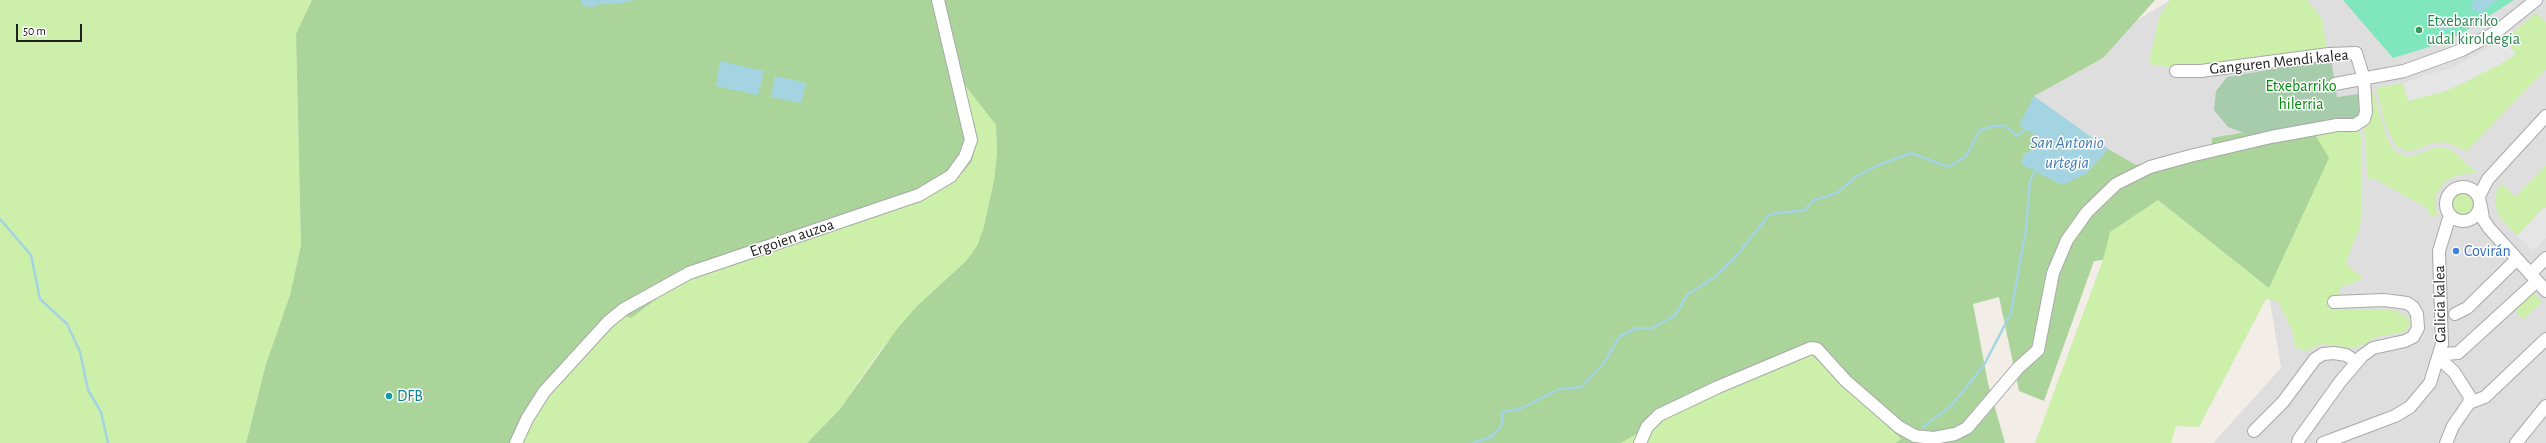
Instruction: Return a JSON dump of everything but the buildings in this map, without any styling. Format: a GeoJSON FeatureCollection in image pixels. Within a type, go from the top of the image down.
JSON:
{"type":"FeatureCollection","features":[{"type":"Feature","properties":{"kind":"street","name":"Ergoien auzoa"},"geometry":{"type":"LineString","coordinates":[[516,443],[526,419],[544,392],[608,322],[624,309],[689,273],[919,195],[951,176],[965,157],[971,140],[938,0]]}},
{"type":"Feature","properties":{"kind":"street","name":"Ganguren Mendi kalea"},"geometry":{"type":"LineString","coordinates":[[2335,84],[2420,66],[2462,50],[2496,32],[2536,0]]}},
{"type":"Feature","properties":{"kind":"street","name":"Ganguren Mendi kalea"},"geometry":{"type":"LineString","coordinates":[[2176,70],[2201,71],[2329,54],[2356,53],[2364,79]]}},
{"type":"Feature","properties":{"kind":"street"},"geometry":{"type":"LineString","coordinates":[[1640,443],[1646,427],[1659,415],[1718,387],[1811,348],[1817,349],[1846,381],[1899,427],[1915,436],[1934,438],[1956,434],[1967,428],[2018,368],[2038,350],[2053,273],[2068,240],[2087,212],[2116,184],[2150,167],[2190,156],[2286,134],[2337,125],[2360,124],[2366,112],[2364,79]]}},
{"type":"Feature","properties":{"kind":"street"},"geometry":{"type":"LineString","coordinates":[[2460,218],[2477,197],[2488,179],[2546,116]]}},
{"type":"Feature","properties":{"kind":"street"},"geometry":{"type":"LineString","coordinates":[[2489,228],[2460,218],[2446,204],[2449,193],[2459,187],[2477,197],[2483,219],[2489,228],[2546,291]]}},
{"type":"Feature","properties":{"kind":"street","name":"Galicia kalea"},"geometry":{"type":"LineString","coordinates":[[2323,443],[2355,430],[2384,422],[2410,408],[2430,383],[2439,358],[2442,344],[2438,265],[2441,240],[2460,218]]}},
{"type":"Feature","properties":{"kind":"street"},"geometry":{"type":"LineString","coordinates":[[2446,443],[2453,426],[2469,403],[2470,397],[2461,381],[2439,358],[2445,354],[2458,353],[2534,278],[2546,258]]}},
{"type":"Feature","properties":{"kind":"street"},"geometry":{"type":"LineString","coordinates":[[2455,314],[2467,308],[2517,259]]}},
{"type":"Feature","properties":{"kind":"street"},"geometry":{"type":"LineString","coordinates":[[2298,443],[2299,439],[2340,382],[2357,362],[2373,348],[2405,341],[2413,337],[2419,321],[2413,307],[2397,301],[2334,302]]}},
{"type":"Feature","properties":{"kind":"street"},"geometry":{"type":"LineString","coordinates":[[2469,403],[2485,397],[2546,339]]}},
{"type":"Feature","properties":{"kind":"street"},"geometry":{"type":"LineString","coordinates":[[2254,431],[2283,402],[2315,358],[2324,354],[2334,353],[2346,355],[2357,362]]}},
{"type":"Feature","properties":{"kind":"street"},"geometry":{"type":"LineString","coordinates":[[2516,443],[2546,406]]}},
{"type":"Feature","properties":{"kind":"shaded area"},"geometry":{"type":"Polygon","coordinates":[[[2170,0],[2546,0],[2546,443],[2213,443],[2281,368],[2267,283],[2015,167],[2012,128],[2027,97],[2082,54],[2170,0]]]}},
{"type":"Feature","properties":{"kind":"shaded area"},"geometry":{"type":"Polygon","coordinates":[[[2505,39],[2516,54],[2499,65],[2446,91],[2408,101],[2403,83],[2456,66],[2505,39]]]}},
{"type":"Feature","properties":{"kind":"shaded area"},"geometry":{"type":"Polygon","coordinates":[[[2544,207],[2546,209],[2546,238],[2533,251],[2517,236],[2544,207]]]}},
{"type":"Feature","properties":{"kind":"green space"},"geometry":{"type":"Polygon","coordinates":[[[0,0],[312,0],[296,34],[301,245],[290,295],[266,364],[246,443],[0,443],[0,0]]]}},
{"type":"Feature","properties":{"kind":"green space"},"geometry":{"type":"Polygon","coordinates":[[[312,0],[2155,0],[2103,58],[2034,96],[2035,135],[2041,147],[2024,154],[2086,174],[2108,149],[2136,165],[2212,146],[2212,138],[2307,121],[2329,158],[2269,288],[2158,200],[2110,232],[2103,260],[2094,261],[2044,401],[2019,391],[1999,297],[1973,304],[1988,383],[2005,443],[1895,443],[1901,439],[1811,354],[1711,392],[1621,443],[807,443],[840,409],[897,329],[917,306],[966,261],[977,246],[984,226],[994,180],[997,154],[996,125],[957,75],[975,125],[976,145],[972,161],[963,172],[951,181],[714,266],[667,291],[631,318],[623,315],[564,370],[518,443],[246,443],[266,364],[290,295],[301,245],[296,34],[312,0]]]}},
{"type":"Feature","properties":{"kind":"green space"},"geometry":{"type":"Polygon","coordinates":[[[2170,0],[2307,0],[2322,18],[2327,50],[2241,62],[2175,68],[2149,64],[2159,17],[2170,0]]]}},
{"type":"Feature","properties":{"kind":"green space","name":"Etxebarriko udal kiroldegia"},"geometry":{"type":"Polygon","coordinates":[[[2343,0],[2514,0],[2461,34],[2439,44],[2393,58],[2343,0]]]}},
{"type":"Feature","properties":{"kind":"green space"},"geometry":{"type":"Polygon","coordinates":[[[2536,13],[2546,22],[2546,69],[2467,151],[2446,142],[2433,143],[2409,152],[2396,146],[2386,126],[2376,88],[2403,83],[2408,101],[2464,83],[2515,55],[2505,39],[2536,13]]]}},
{"type":"Feature","properties":{"kind":"green space","name":"Etxebarriko hilerria"},"geometry":{"type":"Polygon","coordinates":[[[2331,59],[2337,97],[2358,94],[2360,117],[2250,135],[2228,127],[2214,110],[2216,91],[2227,77],[2331,59]]]}},
{"type":"Feature","properties":{"kind":"green space"},"geometry":{"type":"Polygon","coordinates":[[[956,73],[996,125],[997,154],[994,180],[984,226],[977,246],[966,261],[917,306],[879,352],[840,409],[807,443],[518,443],[540,399],[623,315],[691,272],[951,181],[963,172],[972,161],[956,73]]]}},
{"type":"Feature","properties":{"kind":"green space"},"geometry":{"type":"Polygon","coordinates":[[[2372,90],[2386,135],[2392,148],[2398,153],[2410,157],[2434,148],[2445,148],[2452,150],[2477,173],[2457,175],[2443,183],[2435,197],[2437,218],[2427,213],[2427,208],[2371,177],[2367,182],[2364,128],[2370,121],[2372,90]]]}},
{"type":"Feature","properties":{"kind":"green space"},"geometry":{"type":"Polygon","coordinates":[[[2356,127],[2361,134],[2362,214],[2359,230],[2347,259],[2347,265],[2361,276],[2361,280],[2339,288],[2339,295],[2333,296],[2334,309],[2391,309],[2406,316],[2410,321],[2409,327],[2404,332],[2376,337],[2365,344],[2353,348],[2321,344],[2307,351],[2295,347],[2292,330],[2278,301],[2266,299],[2199,427],[2176,426],[2171,443],[2035,443],[2103,260],[2109,232],[2157,200],[2269,287],[2316,134],[2356,127]]]}},
{"type":"Feature","properties":{"kind":"green space"},"geometry":{"type":"Polygon","coordinates":[[[2546,165],[2546,209],[2544,207],[2517,236],[2498,215],[2495,202],[2497,190],[2502,184],[2516,197],[2546,165]]]}},
{"type":"Feature","properties":{"kind":"green space"},"geometry":{"type":"Polygon","coordinates":[[[2463,193],[2471,196],[2474,204],[2471,212],[2463,215],[2455,212],[2452,204],[2455,196],[2463,193]]]}},
{"type":"Feature","properties":{"kind":"green space"},"geometry":{"type":"Polygon","coordinates":[[[2533,292],[2542,302],[2523,319],[2514,310],[2533,292]]]}},
{"type":"Feature","properties":{"kind":"green space"},"geometry":{"type":"Polygon","coordinates":[[[1812,354],[1901,439],[1895,443],[1621,443],[1711,392],[1812,354]]]}},
{"type":"Feature","properties":{"kind":"water"},"geometry":{"type":"Polygon","coordinates":[[[581,0],[635,0],[622,3],[599,4],[593,7],[582,6],[581,0]]]}},
{"type":"Feature","properties":{"kind":"water"},"geometry":{"type":"Polygon","coordinates":[[[2475,0],[2498,0],[2479,14],[2475,9],[2471,12],[2469,10],[2473,7],[2471,3],[2475,0]]]}},
{"type":"Feature","properties":{"kind":"water"},"geometry":{"type":"Polygon","coordinates":[[[2452,16],[2456,25],[2443,31],[2434,23],[2438,18],[2441,21],[2452,16]]]}},
{"type":"Feature","properties":{"kind":"water"},"geometry":{"type":"Polygon","coordinates":[[[720,61],[764,71],[758,95],[716,86],[720,61]]]}},
{"type":"Feature","properties":{"kind":"water"},"geometry":{"type":"Polygon","coordinates":[[[775,76],[806,83],[801,103],[771,97],[775,76]]]}},
{"type":"Feature","properties":{"kind":"water","name":"San Antonio urtegia"},"geometry":{"type":"Polygon","coordinates":[[[2034,96],[2108,149],[2086,174],[2062,185],[2021,164],[2024,154],[2041,147],[2035,135],[2019,125],[2034,96]]]}},
{"type":"Feature","properties":{"kind":"waterway"},"geometry":{"type":"LineString","coordinates":[[1472,443],[1491,437],[1502,425],[1502,412],[1520,409],[1559,389],[1581,387],[1604,363],[1620,336],[1637,328],[1651,329],[1675,315],[1688,294],[1716,276],[1736,256],[1769,215],[1782,212],[1804,211],[1814,200],[1837,193],[1857,176],[1881,164],[1911,153],[1949,167],[1966,156],[1980,130],[1993,126],[2005,126],[2017,136],[2025,129]]}},
{"type":"Feature","properties":{"kind":"waterway"},"geometry":{"type":"LineString","coordinates":[[1923,427],[1952,405],[1984,365],[2011,313],[2026,229],[2030,181],[2035,171]]}},
{"type":"Feature","properties":{"kind":"waterway"},"geometry":{"type":"LineString","coordinates":[[0,219],[31,255],[40,299],[67,324],[80,352],[88,390],[101,412],[108,443]]}},
{"type":"Feature","properties":{"kind":"place","name":"Etxebarriko udal kiroldegia"},"geometry":{"type":"Point","coordinates":[2419,30]}},
{"type":"Feature","properties":{"kind":"place","name":"Covirán"},"geometry":{"type":"Point","coordinates":[2456,251]}},
{"type":"Feature","properties":{"kind":"place","name":"DFB"},"geometry":{"type":"Point","coordinates":[389,396]}}]}
